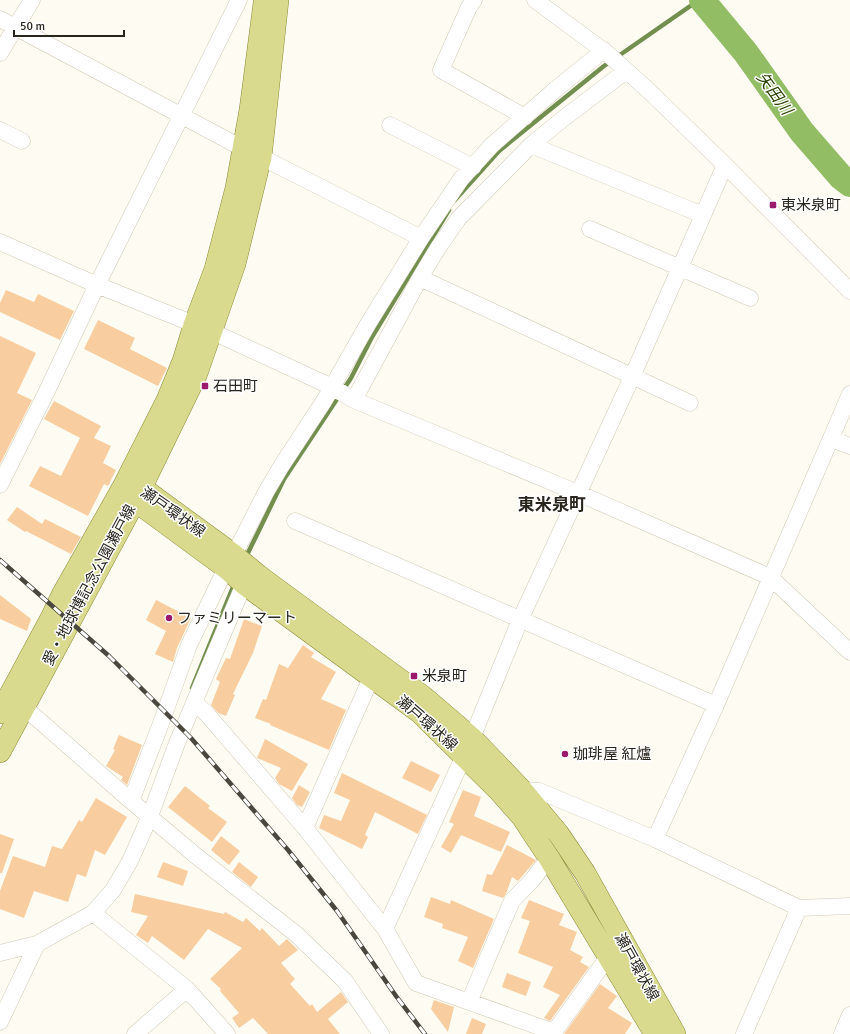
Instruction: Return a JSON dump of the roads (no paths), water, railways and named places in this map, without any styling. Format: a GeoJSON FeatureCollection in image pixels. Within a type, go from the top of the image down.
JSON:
{"type":"FeatureCollection","features":[{"type":"Feature","properties":{"kind":"main road","name":"愛・地球博記念公園瀬戸線"},"geometry":{"type":"LineString","coordinates":[[253,153],[264,0]]}},
{"type":"Feature","properties":{"kind":"main road","name":"愛・地球博記念公園瀬戸線"},"geometry":{"type":"LineString","coordinates":[[0,713],[52,618],[62,595],[133,491],[174,422],[196,376],[202,328],[236,264],[278,0]]}},
{"type":"Feature","properties":{"kind":"main road","name":"愛・地球博記念公園瀬戸線"},"geometry":{"type":"LineString","coordinates":[[0,752],[133,491]]}},
{"type":"Feature","properties":{"kind":"main road","name":"瀬戸環状線"},"geometry":{"type":"LineString","coordinates":[[133,491],[230,561],[258,575],[424,697],[468,746],[499,791],[522,817],[549,858],[654,1034]]}},
{"type":"Feature","properties":{"kind":"main road","name":"瀬戸環状線"},"geometry":{"type":"LineString","coordinates":[[230,561],[244,584],[371,678],[468,746],[522,790],[558,834],[585,873],[675,1034]]}},
{"type":"Feature","properties":{"kind":"street"},"geometry":{"type":"LineString","coordinates":[[0,53],[32,0]]}},
{"type":"Feature","properties":{"kind":"street"},"geometry":{"type":"LineString","coordinates":[[0,485],[46,393],[97,285],[239,0]]}},
{"type":"Feature","properties":{"kind":"street"},"geometry":{"type":"LineString","coordinates":[[474,0],[469,7],[441,70],[525,117]]}},
{"type":"Feature","properties":{"kind":"street"},"geometry":{"type":"LineString","coordinates":[[535,0],[614,60],[725,165],[850,291]]}},
{"type":"Feature","properties":{"kind":"street"},"geometry":{"type":"LineString","coordinates":[[0,19],[253,153],[421,238]]}},
{"type":"Feature","properties":{"kind":"street"},"geometry":{"type":"LineString","coordinates":[[131,801],[189,645],[230,561],[266,492],[332,387],[368,324],[421,238],[461,179],[492,145],[525,117],[614,60]]}},
{"type":"Feature","properties":{"kind":"street"},"geometry":{"type":"LineString","coordinates":[[354,400],[420,278],[438,248],[459,218],[531,145],[564,118],[614,60]]}},
{"type":"Feature","properties":{"kind":"street"},"geometry":{"type":"LineString","coordinates":[[390,125],[473,166]]}},
{"type":"Feature","properties":{"kind":"street"},"geometry":{"type":"LineString","coordinates":[[0,130],[22,141]]}},
{"type":"Feature","properties":{"kind":"street"},"geometry":{"type":"LineString","coordinates":[[531,145],[703,215]]}},
{"type":"Feature","properties":{"kind":"street"},"geometry":{"type":"LineString","coordinates":[[385,929],[468,746],[520,620],[632,376],[725,165]]}},
{"type":"Feature","properties":{"kind":"street"},"geometry":{"type":"LineString","coordinates":[[590,229],[750,298]]}},
{"type":"Feature","properties":{"kind":"street"},"geometry":{"type":"LineString","coordinates":[[0,242],[97,285],[202,328],[332,387],[354,400],[578,493],[770,577],[850,652]]}},
{"type":"Feature","properties":{"kind":"street"},"geometry":{"type":"LineString","coordinates":[[420,278],[690,403]]}},
{"type":"Feature","properties":{"kind":"street"},"geometry":{"type":"LineString","coordinates":[[655,839],[716,705],[850,394]]}},
{"type":"Feature","properties":{"kind":"street"},"geometry":{"type":"LineString","coordinates":[[831,439],[850,446]]}},
{"type":"Feature","properties":{"kind":"street"},"geometry":{"type":"LineString","coordinates":[[295,521],[716,705]]}},
{"type":"Feature","properties":{"kind":"street"},"geometry":{"type":"LineString","coordinates":[[0,952],[37,944],[93,912],[113,890],[130,861],[150,816],[194,702],[244,584]]}},
{"type":"Feature","properties":{"kind":"street"},"geometry":{"type":"LineString","coordinates":[[305,828],[371,678]]}},
{"type":"Feature","properties":{"kind":"street"},"geometry":{"type":"LineString","coordinates":[[194,702],[206,713],[305,828],[385,929],[416,983],[554,1032],[608,957]]}},
{"type":"Feature","properties":{"kind":"street"},"geometry":{"type":"LineString","coordinates":[[24,707],[195,855],[296,934],[345,981],[381,1034]]}},
{"type":"Feature","properties":{"kind":"street"},"geometry":{"type":"LineString","coordinates":[[522,790],[539,791],[655,839],[799,908],[850,906]]}},
{"type":"Feature","properties":{"kind":"street"},"geometry":{"type":"LineString","coordinates":[[468,1002],[512,901],[533,879],[549,858]]}},
{"type":"Feature","properties":{"kind":"street"},"geometry":{"type":"LineString","coordinates":[[744,1034],[799,908]]}},
{"type":"Feature","properties":{"kind":"street"},"geometry":{"type":"LineString","coordinates":[[93,912],[187,989],[227,1034]]}},
{"type":"Feature","properties":{"kind":"street"},"geometry":{"type":"LineString","coordinates":[[0,1022],[37,944]]}},
{"type":"Feature","properties":{"kind":"street"},"geometry":{"type":"LineString","coordinates":[[135,1034],[187,989]]}},
{"type":"Feature","properties":{"kind":"street"},"geometry":{"type":"LineString","coordinates":[[842,1034],[850,1015]]}},
{"type":"Feature","properties":{"kind":"waterway"},"geometry":{"type":"LineString","coordinates":[[455,200],[499,151],[604,66],[699,0]]}},
{"type":"Feature","properties":{"kind":"waterway","name":"矢田川"},"geometry":{"type":"LineString","coordinates":[[702,0],[746,53],[802,132],[841,177],[850,184]]}},
{"type":"Feature","properties":{"kind":"waterway"},"geometry":{"type":"LineString","coordinates":[[246,557],[284,479],[351,378],[372,337],[449,210]]}},
{"type":"Feature","properties":{"kind":"waterway"},"geometry":{"type":"LineString","coordinates":[[192,688],[235,582]]}},
{"type":"Feature","properties":{"kind":"railway"},"geometry":{"type":"LineString","coordinates":[[0,560],[109,656],[191,738],[288,850],[337,911],[396,996],[425,1034]]}},
{"type":"Feature","properties":{"kind":"place","name":"東米泉町"},"geometry":{"type":"Point","coordinates":[773,205]}},
{"type":"Feature","properties":{"kind":"place","name":"石田町"},"geometry":{"type":"Point","coordinates":[205,386]}},
{"type":"Feature","properties":{"kind":"place","name":"ファミリーマート"},"geometry":{"type":"Point","coordinates":[169,618]}},
{"type":"Feature","properties":{"kind":"place","name":"米泉町"},"geometry":{"type":"Point","coordinates":[414,676]}},
{"type":"Feature","properties":{"kind":"place","name":"珈琲屋 紅爐"},"geometry":{"type":"Point","coordinates":[565,754]}},
{"type":"Feature","properties":{"kind":"district","name":"東米泉町"},"geometry":{"type":"Point","coordinates":[552,504]}}]}
